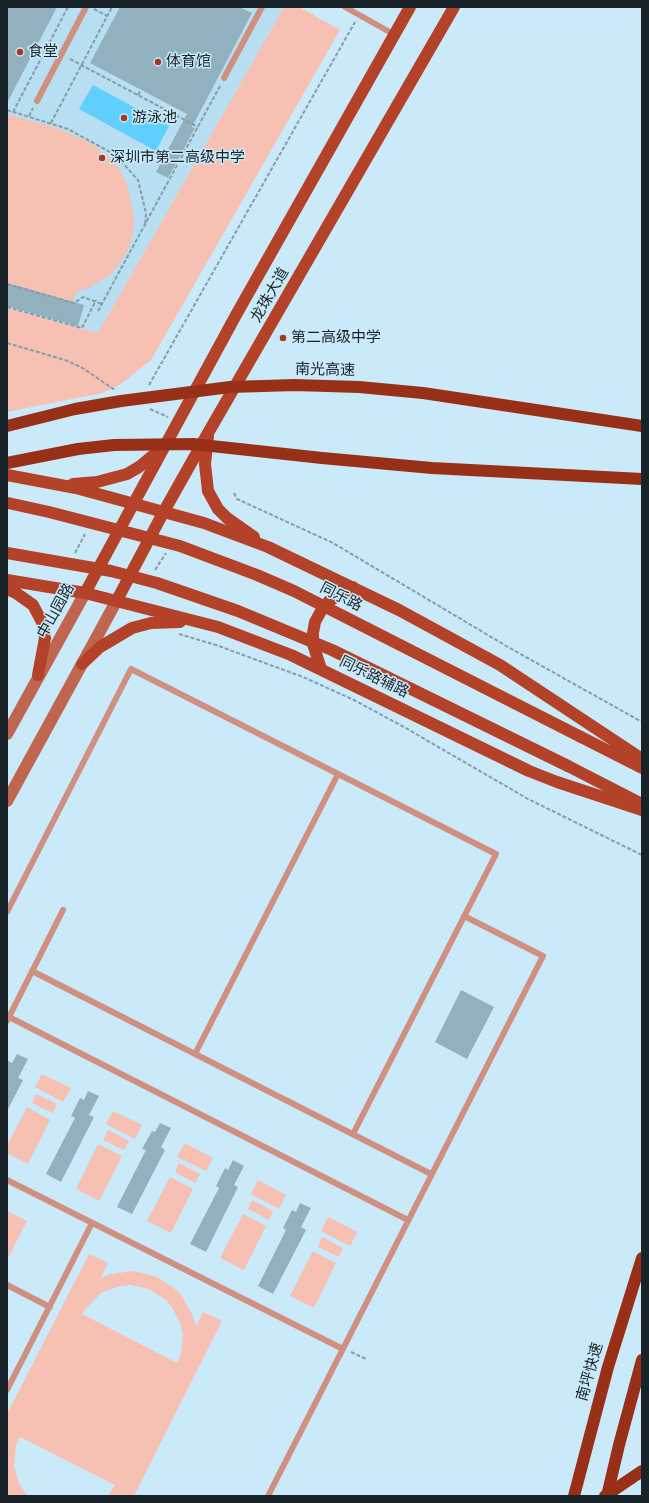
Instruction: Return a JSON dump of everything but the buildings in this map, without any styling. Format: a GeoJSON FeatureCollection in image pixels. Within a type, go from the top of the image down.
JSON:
{"type":"FeatureCollection","features":[{"type":"Feature","properties":{"kind":"highway","name":"南光高速"},"geometry":{"type":"LineString","coordinates":[[7,426],[75,409],[137,399],[230,387],[302,385],[359,387],[423,393],[642,426]]}},
{"type":"Feature","properties":{"kind":"highway"},"geometry":{"type":"LineString","coordinates":[[7,463],[78,449],[114,444],[193,444],[424,467],[642,479]]}},
{"type":"Feature","properties":{"kind":"highway","name":"南坪快速"},"geometry":{"type":"LineString","coordinates":[[574,1496],[608,1367],[642,1258]]}},
{"type":"Feature","properties":{"kind":"highway"},"geometry":{"type":"LineString","coordinates":[[606,1496],[642,1360]]}},
{"type":"Feature","properties":{"kind":"highway"},"geometry":{"type":"LineString","coordinates":[[606,1496],[642,1462]]}},
{"type":"Feature","properties":{"kind":"highway"},"geometry":{"type":"LineString","coordinates":[[617,1487],[642,1471]]}},
{"type":"Feature","properties":{"kind":"main road","name":"龙珠大道"},"geometry":{"type":"LineString","coordinates":[[133,504],[236,315],[410,7]]}},
{"type":"Feature","properties":{"kind":"main road","name":"龙珠大道"},"geometry":{"type":"LineString","coordinates":[[117,600],[163,513],[208,433],[454,7]]}},
{"type":"Feature","properties":{"kind":"main road"},"geometry":{"type":"LineString","coordinates":[[58,485],[97,482],[112,479],[139,468],[164,445],[178,421]]}},
{"type":"Feature","properties":{"kind":"main road"},"geometry":{"type":"LineString","coordinates":[[208,433],[206,481],[212,500],[227,518],[268,547]]}},
{"type":"Feature","properties":{"kind":"main road"},"geometry":{"type":"LineString","coordinates":[[7,475],[58,485],[204,523],[268,547],[399,610],[500,665],[642,759]]}},
{"type":"Feature","properties":{"kind":"main road","name":"同乐路"},"geometry":{"type":"LineString","coordinates":[[7,503],[49,512],[180,546],[257,574],[294,591],[642,768]]}},
{"type":"Feature","properties":{"kind":"main road","name":"中山园路"},"geometry":{"type":"LineString","coordinates":[[7,734],[133,504]]}},
{"type":"Feature","properties":{"kind":"main road"},"geometry":{"type":"LineString","coordinates":[[7,554],[119,573],[170,587],[238,611],[332,650],[642,804]]}},
{"type":"Feature","properties":{"kind":"main road","name":"同乐路辅路"},"geometry":{"type":"LineString","coordinates":[[7,580],[117,600],[218,627],[285,653],[321,669],[529,771],[557,782],[642,810]]}},
{"type":"Feature","properties":{"kind":"main road"},"geometry":{"type":"LineString","coordinates":[[321,669],[313,644],[315,622],[321,611],[329,602],[353,587]]}},
{"type":"Feature","properties":{"kind":"main road"},"geometry":{"type":"LineString","coordinates":[[7,589],[16,593],[33,605],[43,624],[45,638],[38,675]]}},
{"type":"Feature","properties":{"kind":"main road"},"geometry":{"type":"LineString","coordinates":[[7,801],[117,600]]}},
{"type":"Feature","properties":{"kind":"main road"},"geometry":{"type":"LineString","coordinates":[[82,664],[100,647],[116,636],[132,628],[151,623],[174,621],[218,627]]}},
{"type":"Feature","properties":{"kind":"lane"},"geometry":{"type":"LineString","coordinates":[[37,101],[86,7]]}},
{"type":"Feature","properties":{"kind":"lane"},"geometry":{"type":"LineString","coordinates":[[224,78],[261,7]]}},
{"type":"Feature","properties":{"kind":"lane"},"geometry":{"type":"LineString","coordinates":[[345,7],[395,35]]}},
{"type":"Feature","properties":{"kind":"lane"},"geometry":{"type":"LineString","coordinates":[[7,912],[131,669],[496,854],[353,1134]]}},
{"type":"Feature","properties":{"kind":"lane"},"geometry":{"type":"LineString","coordinates":[[195,1054],[338,774]]}},
{"type":"Feature","properties":{"kind":"lane"},"geometry":{"type":"LineString","coordinates":[[63,910],[8,1018],[408,1220]]}},
{"type":"Feature","properties":{"kind":"lane"},"geometry":{"type":"LineString","coordinates":[[268,1496],[543,956],[464,916]]}},
{"type":"Feature","properties":{"kind":"lane"},"geometry":{"type":"LineString","coordinates":[[32,971],[431,1174]]}},
{"type":"Feature","properties":{"kind":"lane"},"geometry":{"type":"LineString","coordinates":[[7,1180],[343,1349]]}},
{"type":"Feature","properties":{"kind":"lane"},"geometry":{"type":"LineString","coordinates":[[7,1390],[92,1223]]}},
{"type":"Feature","properties":{"kind":"lane"},"geometry":{"type":"LineString","coordinates":[[7,1285],[50,1307]]}},
{"type":"Feature","properties":{"kind":"path"},"geometry":{"type":"LineString","coordinates":[[13,112],[68,7]]}},
{"type":"Feature","properties":{"kind":"path"},"geometry":{"type":"LineString","coordinates":[[89,7],[108,16]]}},
{"type":"Feature","properties":{"kind":"path"},"geometry":{"type":"LineString","coordinates":[[51,123],[112,7]]}},
{"type":"Feature","properties":{"kind":"path"},"geometry":{"type":"LineString","coordinates":[[148,387],[359,15]]}},
{"type":"Feature","properties":{"kind":"path"},"geometry":{"type":"LineString","coordinates":[[82,65],[198,127]]}},
{"type":"Feature","properties":{"kind":"path"},"geometry":{"type":"LineString","coordinates":[[98,311],[145,228],[224,78]]}},
{"type":"Feature","properties":{"kind":"path"},"geometry":{"type":"LineString","coordinates":[[138,95],[141,90]]}},
{"type":"Feature","properties":{"kind":"path"},"geometry":{"type":"LineString","coordinates":[[7,110],[68,129],[112,153],[130,169],[138,180],[146,213],[145,228]]}},
{"type":"Feature","properties":{"kind":"path"},"geometry":{"type":"LineString","coordinates":[[7,284],[74,303],[83,296],[96,300],[102,304]]}},
{"type":"Feature","properties":{"kind":"path"},"geometry":{"type":"LineString","coordinates":[[7,307],[82,328],[96,300]]}},
{"type":"Feature","properties":{"kind":"path"},"geometry":{"type":"LineString","coordinates":[[7,343],[65,360],[81,367],[120,393]]}},
{"type":"Feature","properties":{"kind":"path"},"geometry":{"type":"LineString","coordinates":[[144,407],[178,421]]}},
{"type":"Feature","properties":{"kind":"path"},"geometry":{"type":"LineString","coordinates":[[234,494],[237,499],[333,543],[508,647],[642,722]]}},
{"type":"Feature","properties":{"kind":"path"},"geometry":{"type":"LineString","coordinates":[[74,556],[87,531]]}},
{"type":"Feature","properties":{"kind":"path"},"geometry":{"type":"LineString","coordinates":[[153,575],[168,549]]}},
{"type":"Feature","properties":{"kind":"path"},"geometry":{"type":"LineString","coordinates":[[177,634],[216,645],[303,677],[354,700],[404,727],[528,799],[642,855]]}},
{"type":"Feature","properties":{"kind":"path"},"geometry":{"type":"LineString","coordinates":[[343,1349],[366,1358]]}},
{"type":"Feature","properties":{"kind":"shaded area","name":"深圳市第二高级中学"},"geometry":{"type":"Polygon","coordinates":[[[7,7],[284,7],[98,333],[7,308],[7,7]]]}},
{"type":"Feature","properties":{"kind":"shaded area"},"geometry":{"type":"Polygon","coordinates":[[[284,7],[299,7],[340,30],[151,360],[121,384],[102,393],[7,412],[7,308],[98,333],[284,7]]]}},
{"type":"Feature","properties":{"kind":"shaded area"},"geometry":{"type":"Polygon","coordinates":[[[7,114],[54,127],[90,142],[116,163],[128,186],[134,218],[133,234],[129,248],[118,266],[110,275],[88,288],[77,291],[73,302],[7,283],[7,114]]]}},
{"type":"Feature","properties":{"kind":"shaded area"},"geometry":{"type":"Polygon","coordinates":[[[42,1074],[71,1088],[63,1102],[35,1087],[42,1074]]]}},
{"type":"Feature","properties":{"kind":"shaded area"},"geometry":{"type":"Polygon","coordinates":[[[36,1094],[57,1104],[53,1113],[32,1103],[36,1094]]]}},
{"type":"Feature","properties":{"kind":"shaded area"},"geometry":{"type":"Polygon","coordinates":[[[27,1107],[50,1120],[28,1164],[7,1153],[7,1146],[27,1107]]]}},
{"type":"Feature","properties":{"kind":"shaded area"},"geometry":{"type":"Polygon","coordinates":[[[113,1111],[142,1125],[135,1139],[106,1124],[113,1111]]]}},
{"type":"Feature","properties":{"kind":"shaded area"},"geometry":{"type":"Polygon","coordinates":[[[108,1130],[129,1141],[124,1150],[103,1140],[108,1130]]]}},
{"type":"Feature","properties":{"kind":"shaded area"},"geometry":{"type":"Polygon","coordinates":[[[185,1143],[213,1158],[206,1171],[177,1157],[185,1143]]]}},
{"type":"Feature","properties":{"kind":"shaded area"},"geometry":{"type":"Polygon","coordinates":[[[98,1144],[122,1156],[99,1201],[76,1189],[98,1144]]]}},
{"type":"Feature","properties":{"kind":"shaded area"},"geometry":{"type":"Polygon","coordinates":[[[179,1163],[200,1174],[195,1183],[175,1172],[179,1163]]]}},
{"type":"Feature","properties":{"kind":"shaded area"},"geometry":{"type":"Polygon","coordinates":[[[170,1177],[193,1189],[171,1233],[147,1221],[170,1177]]]}},
{"type":"Feature","properties":{"kind":"shaded area"},"geometry":{"type":"Polygon","coordinates":[[[258,1180],[286,1195],[279,1209],[251,1194],[258,1180]]]}},
{"type":"Feature","properties":{"kind":"shaded area"},"geometry":{"type":"Polygon","coordinates":[[[252,1200],[273,1211],[269,1220],[248,1209],[252,1200]]]}},
{"type":"Feature","properties":{"kind":"shaded area"},"geometry":{"type":"Polygon","coordinates":[[[7,1211],[27,1221],[7,1260],[7,1211]]]}},
{"type":"Feature","properties":{"kind":"shaded area"},"geometry":{"type":"Polygon","coordinates":[[[243,1214],[266,1226],[244,1270],[220,1258],[243,1214]]]}},
{"type":"Feature","properties":{"kind":"shaded area"},"geometry":{"type":"Polygon","coordinates":[[[328,1217],[357,1232],[350,1246],[321,1231],[328,1217]]]}},
{"type":"Feature","properties":{"kind":"shaded area"},"geometry":{"type":"Polygon","coordinates":[[[322,1237],[343,1248],[339,1257],[318,1247],[322,1237]]]}},
{"type":"Feature","properties":{"kind":"shaded area"},"geometry":{"type":"Polygon","coordinates":[[[313,1251],[336,1263],[314,1308],[290,1296],[313,1251]]]}},
{"type":"Feature","properties":{"kind":"shaded area"},"geometry":{"type":"Polygon","coordinates":[[[89,1254],[108,1263],[101,1278],[111,1274],[133,1271],[155,1276],[174,1288],[182,1296],[193,1316],[196,1326],[203,1312],[222,1321],[134,1496],[108,1496],[115,1485],[20,1437],[16,1445],[14,1465],[19,1484],[28,1496],[10,1496],[7,1491],[7,1414],[89,1254]],[[130,1285],[120,1286],[101,1293],[82,1314],[177,1363],[181,1354],[183,1335],[181,1325],[172,1307],[166,1300],[149,1289],[130,1285]]]}},
{"type":"Feature","properties":{"kind":"water","name":"游泳池"},"geometry":{"type":"Polygon","coordinates":[[[93,85],[169,126],[156,151],[79,109],[93,85]]]}},
{"type":"Feature","properties":{"kind":"place","name":"食堂"},"geometry":{"type":"Point","coordinates":[20,52]}},
{"type":"Feature","properties":{"kind":"place","name":"体育馆"},"geometry":{"type":"Point","coordinates":[158,62]}},
{"type":"Feature","properties":{"kind":"place","name":"游泳池"},"geometry":{"type":"Point","coordinates":[124,118]}},
{"type":"Feature","properties":{"kind":"place","name":"深圳市第二高级中学"},"geometry":{"type":"Point","coordinates":[102,158]}},
{"type":"Feature","properties":{"kind":"place","name":"第二高级中学"},"geometry":{"type":"Point","coordinates":[283,338]}}]}
